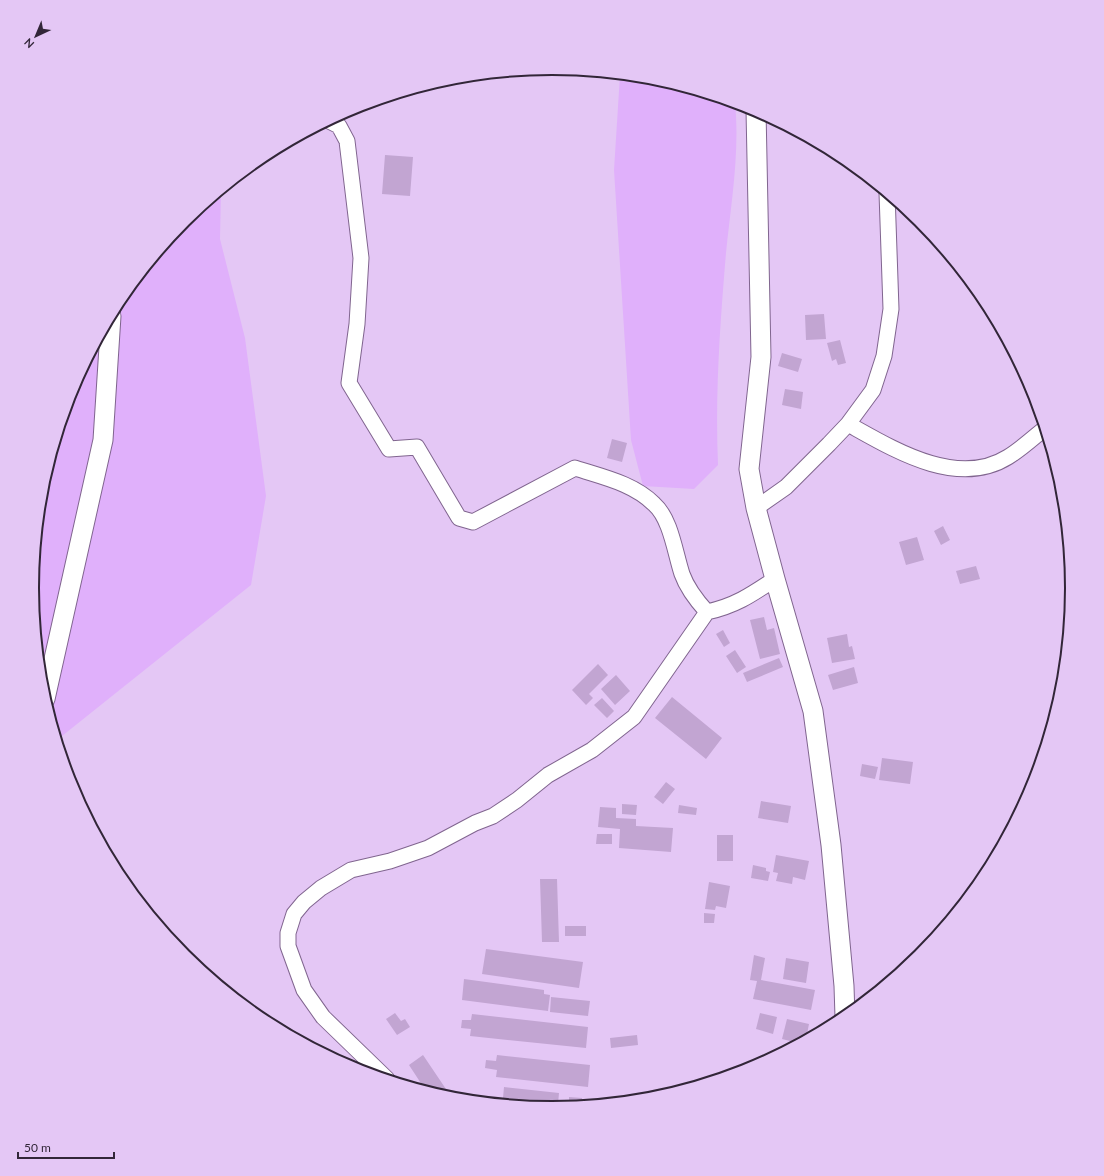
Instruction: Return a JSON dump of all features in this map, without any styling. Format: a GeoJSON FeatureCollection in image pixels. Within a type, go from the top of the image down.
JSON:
{"type":"FeatureCollection","features":[{"type":"Feature","properties":{"kind":"street"},"geometry":{"type":"LineString","coordinates":[[756,118],[761,357],[749,469],[756,508],[813,711],[831,845],[845,1009]]}},
{"type":"Feature","properties":{"kind":"street"},"geometry":{"type":"LineString","coordinates":[[334,124],[339,126],[347,141],[361,258],[357,324],[349,383],[389,449],[417,447],[459,518],[472,522],[574,468],[624,483],[655,504],[669,528],[682,575],[697,602],[707,612]]}},
{"type":"Feature","properties":{"kind":"street"},"geometry":{"type":"LineString","coordinates":[[756,508],[786,487],[848,424],[873,390],[884,356],[889,332],[891,309],[887,200]]}},
{"type":"Feature","properties":{"kind":"street"},"geometry":{"type":"LineString","coordinates":[[48,684],[103,440],[110,327]]}},
{"type":"Feature","properties":{"kind":"street"},"geometry":{"type":"LineString","coordinates":[[848,424],[886,446],[912,458],[944,467],[964,468],[978,468],[1008,458],[1041,432]]}},
{"type":"Feature","properties":{"kind":"street"},"geometry":{"type":"LineString","coordinates":[[378,1071],[323,1017],[304,990],[288,946],[288,933],[294,914],[304,902],[321,888],[351,870],[390,861],[428,848],[475,823],[493,816],[517,800],[548,775],[592,750],[634,717],[707,612],[726,608],[747,599],[775,579]]}},
{"type":"Feature","properties":{"kind":"shaded area"},"geometry":{"type":"Polygon","coordinates":[[[620,79],[685,92],[735,109],[736,159],[726,253],[719,359],[717,412],[718,465],[694,489],[643,486],[631,440],[614,170],[620,79]]]}},
{"type":"Feature","properties":{"kind":"shaded area"},"geometry":{"type":"Polygon","coordinates":[[[221,196],[220,239],[245,338],[266,496],[251,585],[61,737],[56,721],[43,655],[39,588],[43,521],[56,455],[66,423],[92,361],[125,303],[166,250],[189,225],[221,196]]]}},
{"type":"Feature","properties":{"kind":"building"},"geometry":{"type":"Polygon","coordinates":[[[385,155],[413,157],[410,196],[382,194],[385,155]]]}},
{"type":"Feature","properties":{"kind":"building"},"geometry":{"type":"Polygon","coordinates":[[[824,314],[826,339],[806,340],[805,315],[824,314]]]}},
{"type":"Feature","properties":{"kind":"building"},"geometry":{"type":"Polygon","coordinates":[[[840,340],[846,363],[838,365],[836,359],[832,361],[827,343],[840,340]]]}},
{"type":"Feature","properties":{"kind":"building"},"geometry":{"type":"Polygon","coordinates":[[[782,353],[802,359],[798,372],[778,366],[782,353]]]}},
{"type":"Feature","properties":{"kind":"building"},"geometry":{"type":"Polygon","coordinates":[[[785,389],[803,392],[801,409],[782,405],[785,389]]]}},
{"type":"Feature","properties":{"kind":"building"},"geometry":{"type":"Polygon","coordinates":[[[612,439],[627,443],[622,462],[607,458],[612,439]]]}},
{"type":"Feature","properties":{"kind":"building"},"geometry":{"type":"Polygon","coordinates":[[[943,526],[950,540],[941,545],[934,531],[943,526]]]}},
{"type":"Feature","properties":{"kind":"building"},"geometry":{"type":"Polygon","coordinates":[[[917,537],[924,560],[906,565],[899,542],[917,537]]]}},
{"type":"Feature","properties":{"kind":"building"},"geometry":{"type":"Polygon","coordinates":[[[976,566],[980,579],[960,584],[956,571],[976,566]]]}},
{"type":"Feature","properties":{"kind":"building"},"geometry":{"type":"Polygon","coordinates":[[[764,617],[767,630],[774,628],[780,654],[760,659],[750,620],[764,617]]]}},
{"type":"Feature","properties":{"kind":"building"},"geometry":{"type":"Polygon","coordinates":[[[723,630],[730,643],[724,647],[716,634],[723,630]]]}},
{"type":"Feature","properties":{"kind":"building"},"geometry":{"type":"Polygon","coordinates":[[[847,634],[849,647],[852,646],[855,659],[832,663],[827,638],[847,634]]]}},
{"type":"Feature","properties":{"kind":"building"},"geometry":{"type":"Polygon","coordinates":[[[735,650],[746,667],[737,673],[726,656],[735,650]]]}},
{"type":"Feature","properties":{"kind":"building"},"geometry":{"type":"Polygon","coordinates":[[[779,658],[783,667],[747,682],[743,673],[779,658]]]}},
{"type":"Feature","properties":{"kind":"building"},"geometry":{"type":"Polygon","coordinates":[[[598,664],[608,675],[589,694],[593,698],[586,705],[572,690],[598,664]]]}},
{"type":"Feature","properties":{"kind":"building"},"geometry":{"type":"Polygon","coordinates":[[[854,667],[858,683],[833,690],[828,675],[854,667]]]}},
{"type":"Feature","properties":{"kind":"building"},"geometry":{"type":"Polygon","coordinates":[[[616,675],[630,691],[615,705],[601,689],[616,675]]]}},
{"type":"Feature","properties":{"kind":"building"},"geometry":{"type":"Polygon","coordinates":[[[672,697],[722,738],[706,759],[655,718],[672,697]]]}},
{"type":"Feature","properties":{"kind":"building"},"geometry":{"type":"Polygon","coordinates":[[[602,698],[614,711],[607,718],[594,705],[602,698]]]}},
{"type":"Feature","properties":{"kind":"building"},"geometry":{"type":"Polygon","coordinates":[[[882,758],[913,762],[910,784],[879,780],[882,758]]]}},
{"type":"Feature","properties":{"kind":"building"},"geometry":{"type":"Polygon","coordinates":[[[862,764],[878,767],[875,779],[860,776],[862,764]]]}},
{"type":"Feature","properties":{"kind":"building"},"geometry":{"type":"Polygon","coordinates":[[[666,782],[675,789],[663,804],[654,797],[666,782]]]}},
{"type":"Feature","properties":{"kind":"building"},"geometry":{"type":"Polygon","coordinates":[[[761,801],[791,806],[788,823],[758,818],[761,801]]]}},
{"type":"Feature","properties":{"kind":"building"},"geometry":{"type":"Polygon","coordinates":[[[622,804],[637,805],[636,815],[622,814],[622,804]]]}},
{"type":"Feature","properties":{"kind":"building"},"geometry":{"type":"Polygon","coordinates":[[[679,805],[697,808],[696,815],[678,813],[679,805]]]}},
{"type":"Feature","properties":{"kind":"building"},"geometry":{"type":"Polygon","coordinates":[[[600,807],[616,808],[616,818],[636,819],[636,826],[673,828],[671,852],[619,848],[620,829],[598,827],[600,807]]]}},
{"type":"Feature","properties":{"kind":"building"},"geometry":{"type":"Polygon","coordinates":[[[597,834],[612,834],[612,844],[596,844],[597,834]]]}},
{"type":"Feature","properties":{"kind":"building"},"geometry":{"type":"Polygon","coordinates":[[[717,835],[733,835],[733,861],[717,861],[717,835]]]}},
{"type":"Feature","properties":{"kind":"building"},"geometry":{"type":"Polygon","coordinates":[[[776,855],[809,861],[805,880],[793,877],[792,884],[776,881],[778,873],[773,872],[776,855]]]}},
{"type":"Feature","properties":{"kind":"building"},"geometry":{"type":"Polygon","coordinates":[[[753,865],[766,868],[766,871],[770,872],[768,881],[751,878],[753,865]]]}},
{"type":"Feature","properties":{"kind":"building"},"geometry":{"type":"Polygon","coordinates":[[[540,879],[557,879],[559,942],[542,942],[540,879]]]}},
{"type":"Feature","properties":{"kind":"building"},"geometry":{"type":"Polygon","coordinates":[[[709,882],[730,886],[726,908],[716,906],[715,910],[705,909],[709,882]]]}},
{"type":"Feature","properties":{"kind":"building"},"geometry":{"type":"Polygon","coordinates":[[[704,913],[715,914],[714,923],[704,923],[704,913]]]}},
{"type":"Feature","properties":{"kind":"building"},"geometry":{"type":"Polygon","coordinates":[[[565,926],[586,926],[586,936],[565,936],[565,926]]]}},
{"type":"Feature","properties":{"kind":"building"},"geometry":{"type":"Polygon","coordinates":[[[486,949],[583,962],[579,988],[482,974],[486,949]]]}},
{"type":"Feature","properties":{"kind":"building"},"geometry":{"type":"Polygon","coordinates":[[[754,955],[765,958],[761,980],[815,990],[811,1010],[753,999],[757,981],[750,980],[754,955]]]}},
{"type":"Feature","properties":{"kind":"building"},"geometry":{"type":"Polygon","coordinates":[[[786,958],[809,962],[806,983],[783,979],[786,958]]]}},
{"type":"Feature","properties":{"kind":"building"},"geometry":{"type":"Polygon","coordinates":[[[464,979],[544,990],[544,994],[550,995],[548,1011],[462,1000],[464,979]]]}},
{"type":"Feature","properties":{"kind":"building"},"geometry":{"type":"Polygon","coordinates":[[[551,997],[590,1001],[588,1016],[550,1012],[551,997]]]}},
{"type":"Feature","properties":{"kind":"building"},"geometry":{"type":"Polygon","coordinates":[[[395,1013],[401,1021],[405,1019],[410,1027],[397,1035],[386,1019],[395,1013]]]}},
{"type":"Feature","properties":{"kind":"building"},"geometry":{"type":"Polygon","coordinates":[[[760,1013],[777,1017],[773,1034],[756,1029],[760,1013]]]}},
{"type":"Feature","properties":{"kind":"building"},"geometry":{"type":"Polygon","coordinates":[[[472,1014],[588,1027],[586,1048],[470,1036],[471,1029],[461,1028],[462,1020],[471,1020],[472,1014]]]}},
{"type":"Feature","properties":{"kind":"building"},"geometry":{"type":"Polygon","coordinates":[[[787,1019],[809,1024],[807,1032],[791,1041],[782,1039],[787,1019]]]}},
{"type":"Feature","properties":{"kind":"building"},"geometry":{"type":"Polygon","coordinates":[[[637,1035],[638,1045],[611,1048],[610,1038],[637,1035]]]}},
{"type":"Feature","properties":{"kind":"building"},"geometry":{"type":"Polygon","coordinates":[[[423,1055],[446,1090],[422,1085],[409,1065],[423,1055]]]}},
{"type":"Feature","properties":{"kind":"building"},"geometry":{"type":"Polygon","coordinates":[[[497,1055],[590,1065],[588,1087],[496,1077],[497,1070],[485,1068],[486,1060],[496,1061],[497,1055]]]}},
{"type":"Feature","properties":{"kind":"building"},"geometry":{"type":"Polygon","coordinates":[[[504,1087],[559,1093],[558,1101],[503,1098],[504,1087]]]}},
{"type":"Feature","properties":{"kind":"building"},"geometry":{"type":"Polygon","coordinates":[[[569,1097],[582,1098],[582,1100],[569,1100],[569,1097]]]}}]}
